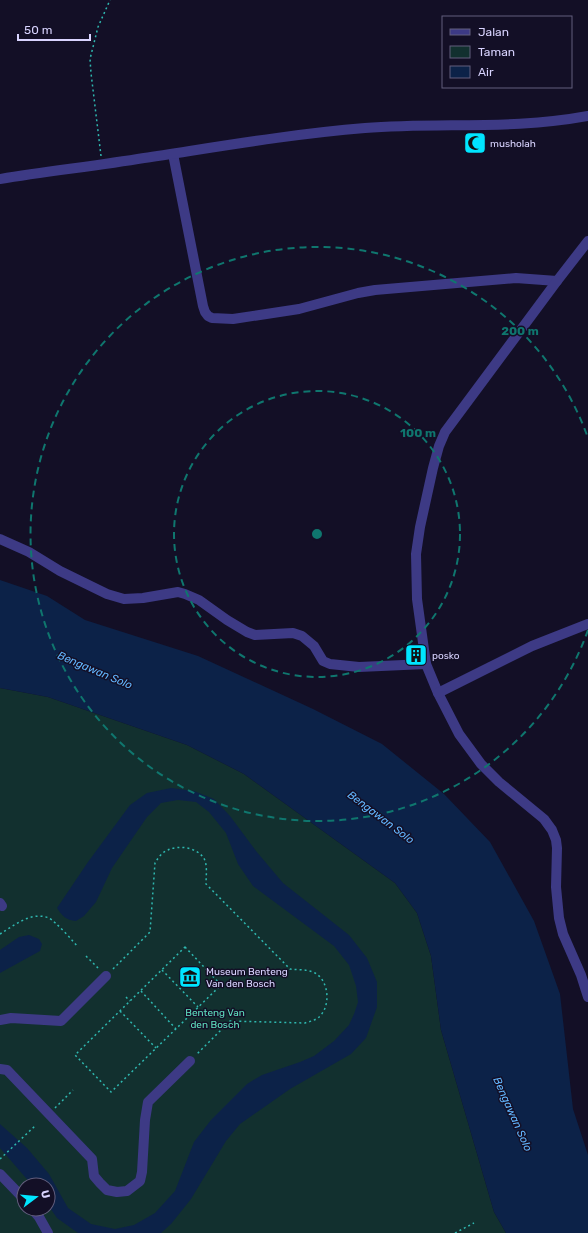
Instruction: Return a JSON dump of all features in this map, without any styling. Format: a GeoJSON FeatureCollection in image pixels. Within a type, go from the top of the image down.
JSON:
{"type":"FeatureCollection","features":[{"type":"Feature","properties":{"kind":"street"},"geometry":{"type":"LineString","coordinates":[[0,179],[103,165],[273,138],[366,128],[514,125],[560,121],[588,116]]}},
{"type":"Feature","properties":{"kind":"street"},"geometry":{"type":"LineString","coordinates":[[173,154],[203,306],[205,312],[212,318],[233,319],[299,309],[358,292],[375,290],[516,278],[557,281]]}},
{"type":"Feature","properties":{"kind":"street"},"geometry":{"type":"LineString","coordinates":[[588,240],[446,432],[439,446],[416,554],[417,599],[426,664],[438,693],[460,734],[481,764],[499,782],[544,819],[552,830],[557,848],[556,887],[559,918],[563,934],[581,975],[588,997]]}},
{"type":"Feature","properties":{"kind":"street"},"geometry":{"type":"LineString","coordinates":[[0,539],[29,552],[60,571],[107,594],[124,599],[143,598],[178,592],[199,600],[227,620],[255,635],[293,634],[302,636],[314,646],[323,661],[330,664],[359,668],[426,664]]}},
{"type":"Feature","properties":{"kind":"street"},"geometry":{"type":"LineString","coordinates":[[438,693],[532,646],[588,624]]}},
{"type":"Feature","properties":{"kind":"street"},"geometry":{"type":"LineString","coordinates":[[0,1020],[11,1018],[61,1021],[106,976]]}},
{"type":"Feature","properties":{"kind":"street"},"geometry":{"type":"LineString","coordinates":[[0,1069],[7,1070],[92,1159],[94,1176],[100,1183],[107,1190],[117,1192],[127,1191],[140,1181],[148,1102],[190,1061]]}},
{"type":"Feature","properties":{"kind":"street"},"geometry":{"type":"LineString","coordinates":[[0,1174],[16,1191]]}},
{"type":"Feature","properties":{"kind":"street"},"geometry":{"type":"LineString","coordinates":[[39,1217],[48,1233]]}},
{"type":"Feature","properties":{"kind":"path"},"geometry":{"type":"LineString","coordinates":[[103,165],[90,59],[98,27],[110,0]]}},
{"type":"Feature","properties":{"kind":"path"},"geometry":{"type":"LineString","coordinates":[[86,956],[106,976],[150,932],[155,863],[160,855],[167,850],[175,847],[186,848],[196,851],[203,857],[206,866],[206,884],[290,970],[306,970],[316,973],[324,983],[327,994],[326,1005],[322,1014],[315,1020],[305,1023],[230,1022],[190,1061]]}},
{"type":"Feature","properties":{"kind":"path"},"geometry":{"type":"LineString","coordinates":[[0,934],[24,919],[36,915],[50,918],[78,947]]}},
{"type":"Feature","properties":{"kind":"path"},"geometry":{"type":"LineString","coordinates":[[185,948],[221,985],[111,1092],[75,1055],[162,970],[185,948]]}},
{"type":"Feature","properties":{"kind":"path"},"geometry":{"type":"LineString","coordinates":[[162,970],[198,1007]]}},
{"type":"Feature","properties":{"kind":"path"},"geometry":{"type":"LineString","coordinates":[[141,991],[176,1029]]}},
{"type":"Feature","properties":{"kind":"path"},"geometry":{"type":"LineString","coordinates":[[126,997],[130,1001]]}},
{"type":"Feature","properties":{"kind":"path"},"geometry":{"type":"LineString","coordinates":[[120,1011],[156,1048]]}},
{"type":"Feature","properties":{"kind":"path"},"geometry":{"type":"LineString","coordinates":[[49,1114],[73,1090]]}},
{"type":"Feature","properties":{"kind":"path"},"geometry":{"type":"LineString","coordinates":[[0,1159],[36,1125]]}},
{"type":"Feature","properties":{"kind":"path"},"geometry":{"type":"LineString","coordinates":[[455,1233],[474,1223]]}},
{"type":"Feature","properties":{"kind":"green space","name":"Benteng Van den Bosch"},"geometry":{"type":"Polygon","coordinates":[[[0,688],[48,697],[187,745],[244,774],[395,883],[417,913],[431,956],[441,1030],[494,1212],[506,1233],[0,1233],[0,688]]]}},
{"type":"Feature","properties":{"kind":"water","name":"Bengawan Solo"},"geometry":{"type":"Polygon","coordinates":[[[0,580],[47,596],[85,620],[198,656],[313,709],[382,744],[444,794],[490,842],[534,921],[560,994],[573,1109],[588,1155],[588,1233],[506,1233],[494,1212],[441,1030],[431,956],[417,913],[395,883],[244,774],[187,745],[48,697],[0,688],[0,580]]]}},
{"type":"Feature","properties":{"kind":"water"},"geometry":{"type":"Polygon","coordinates":[[[171,788],[194,791],[214,799],[230,816],[256,851],[283,883],[349,935],[367,958],[377,982],[377,1007],[366,1038],[351,1054],[290,1089],[240,1124],[226,1141],[191,1199],[171,1224],[161,1233],[78,1233],[56,1217],[56,1187],[68,1208],[91,1224],[115,1229],[134,1225],[155,1213],[175,1191],[194,1142],[211,1120],[247,1084],[262,1075],[314,1056],[334,1041],[349,1025],[358,1002],[356,986],[349,965],[334,946],[253,886],[238,864],[226,833],[209,812],[196,802],[178,800],[161,803],[147,817],[112,868],[96,902],[84,916],[76,921],[67,919],[57,908],[88,862],[130,805],[147,793],[171,788]]]}},
{"type":"Feature","properties":{"kind":"water"},"geometry":{"type":"Polygon","coordinates":[[[29,935],[39,939],[42,944],[40,951],[0,973],[0,950],[19,937],[29,935]]]}},
{"type":"Feature","properties":{"kind":"water"},"geometry":{"type":"Polygon","coordinates":[[[0,1124],[27,1148],[51,1177],[25,1177],[0,1148],[0,1124]]]}},
{"type":"Feature","properties":{"kind":"place","name":"musholah"},"geometry":{"type":"Point","coordinates":[475,143]}},
{"type":"Feature","properties":{"kind":"place","name":"posko"},"geometry":{"type":"Point","coordinates":[416,655]}},
{"type":"Feature","properties":{"kind":"place","name":"Museum Benteng Van den Bosch"},"geometry":{"type":"Point","coordinates":[190,977]}}]}
